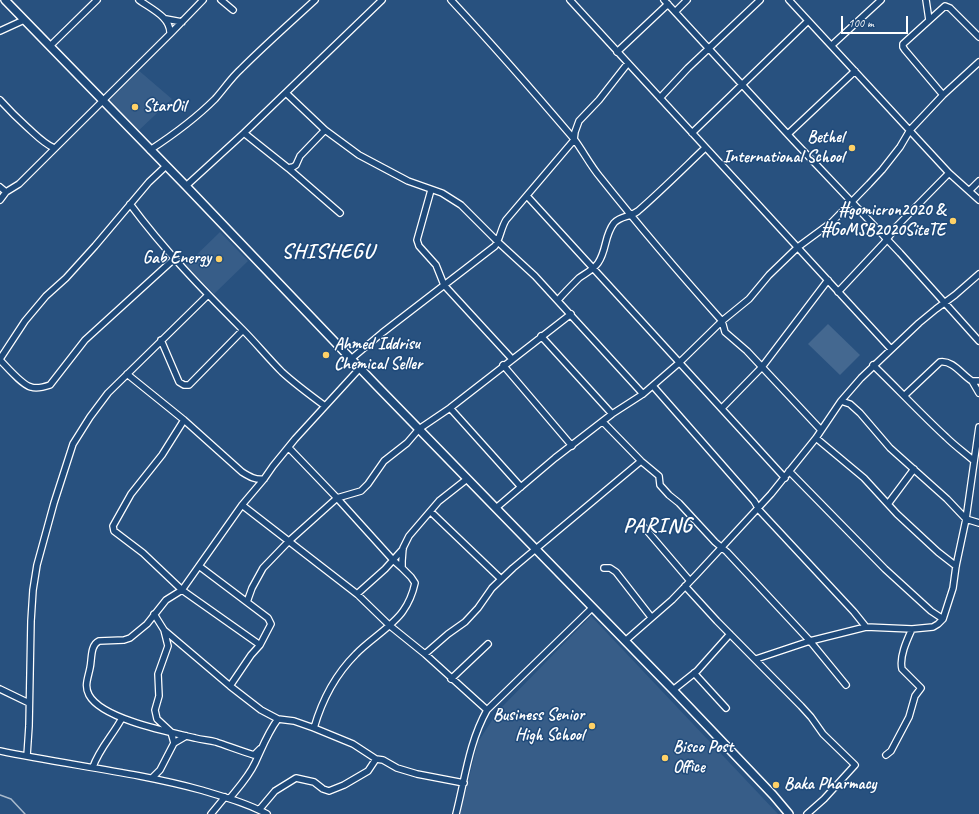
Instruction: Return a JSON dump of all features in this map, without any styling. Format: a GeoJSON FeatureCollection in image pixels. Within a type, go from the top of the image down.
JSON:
{"type":"FeatureCollection","features":[{"type":"Feature","properties":{"kind":"main road"},"geometry":{"type":"LineString","coordinates":[[5,0],[467,479],[673,690],[773,795],[789,814]]}},
{"type":"Feature","properties":{"kind":"street"},"geometry":{"type":"LineString","coordinates":[[50,46],[97,0]]}},
{"type":"Feature","properties":{"kind":"street"},"geometry":{"type":"LineString","coordinates":[[139,0],[166,19],[182,22]]}},
{"type":"Feature","properties":{"kind":"street"},"geometry":{"type":"LineString","coordinates":[[0,200],[6,192],[19,184],[103,101],[202,0]]}},
{"type":"Feature","properties":{"kind":"street"},"geometry":{"type":"LineString","coordinates":[[221,0],[233,10]]}},
{"type":"Feature","properties":{"kind":"street"},"geometry":{"type":"LineString","coordinates":[[150,150],[172,136],[192,120],[262,48],[315,0]]}},
{"type":"Feature","properties":{"kind":"street"},"geometry":{"type":"LineString","coordinates":[[186,186],[286,94],[382,0]]}},
{"type":"Feature","properties":{"kind":"street"},"geometry":{"type":"LineString","coordinates":[[451,0],[486,38],[574,140],[598,175],[631,216],[722,321],[725,332],[747,350],[821,430]]}},
{"type":"Feature","properties":{"kind":"street"},"geometry":{"type":"LineString","coordinates":[[570,0],[891,349]]}},
{"type":"Feature","properties":{"kind":"street"},"geometry":{"type":"LineString","coordinates":[[675,12],[687,0]]}},
{"type":"Feature","properties":{"kind":"street"},"geometry":{"type":"LineString","coordinates":[[660,98],[688,68],[760,0]]}},
{"type":"Feature","properties":{"kind":"street"},"geometry":{"type":"LineString","coordinates":[[789,0],[950,173],[979,200]]}},
{"type":"Feature","properties":{"kind":"street"},"geometry":{"type":"LineString","coordinates":[[832,45],[882,0]]}},
{"type":"Feature","properties":{"kind":"street"},"geometry":{"type":"LineString","coordinates":[[926,0],[928,20]]}},
{"type":"Feature","properties":{"kind":"street"},"geometry":{"type":"LineString","coordinates":[[617,52],[666,2],[887,239],[979,341]]}},
{"type":"Feature","properties":{"kind":"street"},"geometry":{"type":"LineString","coordinates":[[944,95],[903,47],[905,41],[945,6],[950,8],[979,37]]}},
{"type":"Feature","properties":{"kind":"street"},"geometry":{"type":"LineString","coordinates":[[166,19],[170,34]]}},
{"type":"Feature","properties":{"kind":"street"},"geometry":{"type":"LineString","coordinates":[[0,31],[24,20]]}},
{"type":"Feature","properties":{"kind":"street"},"geometry":{"type":"LineString","coordinates":[[692,133],[808,21]]}},
{"type":"Feature","properties":{"kind":"street"},"geometry":{"type":"LineString","coordinates":[[496,508],[555,458],[612,414],[653,386],[722,321],[749,299],[769,275],[798,247],[832,222],[882,170],[900,147],[910,130],[979,62]]}},
{"type":"Feature","properties":{"kind":"street"},"geometry":{"type":"LineString","coordinates":[[351,359],[498,242],[501,228],[506,220],[574,140],[579,121],[599,100],[628,64]]}},
{"type":"Feature","properties":{"kind":"street"},"geometry":{"type":"LineString","coordinates":[[788,134],[855,71]]}},
{"type":"Feature","properties":{"kind":"street"},"geometry":{"type":"LineString","coordinates":[[286,94],[325,130],[360,156],[408,181],[442,193],[461,205],[498,242],[536,276],[643,394]]}},
{"type":"Feature","properties":{"kind":"street"},"geometry":{"type":"LineString","coordinates":[[0,100],[13,115],[28,127],[42,142],[54,148]]}},
{"type":"Feature","properties":{"kind":"street"},"geometry":{"type":"LineString","coordinates":[[288,168],[296,165],[300,156],[325,130]]}},
{"type":"Feature","properties":{"kind":"street"},"geometry":{"type":"LineString","coordinates":[[244,133],[288,168],[340,213]]}},
{"type":"Feature","properties":{"kind":"street"},"geometry":{"type":"LineString","coordinates":[[558,300],[581,277],[594,268],[602,255],[609,230],[622,216],[631,216],[649,202],[705,148]]}},
{"type":"Feature","properties":{"kind":"street"},"geometry":{"type":"LineString","coordinates":[[166,166],[149,182],[66,278],[46,296],[25,321],[0,360],[15,376],[30,387],[41,388],[50,385],[85,340],[174,259]]}},
{"type":"Feature","properties":{"kind":"street"},"geometry":{"type":"LineString","coordinates":[[838,292],[887,239],[897,226],[950,173]]}},
{"type":"Feature","properties":{"kind":"street"},"geometry":{"type":"LineString","coordinates":[[970,190],[979,181]]}},
{"type":"Feature","properties":{"kind":"street"},"geometry":{"type":"LineString","coordinates":[[0,187],[6,192]]}},
{"type":"Feature","properties":{"kind":"street"},"geometry":{"type":"LineString","coordinates":[[431,190],[417,240],[419,246],[436,265],[444,285],[512,358]]}},
{"type":"Feature","properties":{"kind":"street"},"geometry":{"type":"LineString","coordinates":[[527,196],[785,478]]}},
{"type":"Feature","properties":{"kind":"street"},"geometry":{"type":"LineString","coordinates":[[130,204],[146,226],[174,259],[208,295],[282,372],[308,395],[324,406]]}},
{"type":"Feature","properties":{"kind":"street"},"geometry":{"type":"LineString","coordinates":[[625,641],[690,582],[785,478],[816,438],[841,401],[873,365],[929,315],[979,274]]}},
{"type":"Feature","properties":{"kind":"street"},"geometry":{"type":"LineString","coordinates":[[722,408],[762,367],[828,280]]}},
{"type":"Feature","properties":{"kind":"street"},"geometry":{"type":"LineString","coordinates":[[26,756],[29,726],[33,590],[37,565],[54,503],[73,444],[108,393],[208,295]]}},
{"type":"Feature","properties":{"kind":"street"},"geometry":{"type":"LineString","coordinates":[[247,602],[252,588],[263,568],[289,541],[337,498],[362,491],[384,461],[408,443],[419,429],[450,408],[512,358],[571,314]]}},
{"type":"Feature","properties":{"kind":"street"},"geometry":{"type":"LineString","coordinates":[[161,340],[179,382],[184,385],[189,385],[243,330]]}},
{"type":"Feature","properties":{"kind":"street"},"geometry":{"type":"LineString","coordinates":[[541,336],[612,414]]}},
{"type":"Feature","properties":{"kind":"street"},"geometry":{"type":"LineString","coordinates":[[905,396],[940,362],[946,362],[952,365],[972,382],[979,393]]}},
{"type":"Feature","properties":{"kind":"street"},"geometry":{"type":"LineString","coordinates":[[503,365],[572,446]]}},
{"type":"Feature","properties":{"kind":"street"},"geometry":{"type":"LineString","coordinates":[[873,365],[947,439],[974,461]]}},
{"type":"Feature","properties":{"kind":"street"},"geometry":{"type":"LineString","coordinates":[[254,755],[215,742],[186,736],[122,718],[106,711],[91,699],[86,686],[91,666],[93,646],[99,641],[124,640],[130,638],[147,624],[166,600],[182,590],[242,505],[324,406],[360,368]]}},
{"type":"Feature","properties":{"kind":"street"},"geometry":{"type":"LineString","coordinates":[[127,374],[184,420],[246,474],[256,480],[264,479]]}},
{"type":"Feature","properties":{"kind":"street"},"geometry":{"type":"LineString","coordinates":[[972,382],[979,381]]}},
{"type":"Feature","properties":{"kind":"street"},"geometry":{"type":"LineString","coordinates":[[653,386],[758,508],[866,627]]}},
{"type":"Feature","properties":{"kind":"street"},"geometry":{"type":"LineString","coordinates":[[841,401],[850,404],[860,413],[890,448],[947,499],[966,519],[979,522]]}},
{"type":"Feature","properties":{"kind":"street"},"geometry":{"type":"LineString","coordinates":[[450,408],[521,487]]}},
{"type":"Feature","properties":{"kind":"street"},"geometry":{"type":"LineString","coordinates":[[184,420],[162,454],[131,494],[113,526],[114,531],[143,553],[182,590],[260,645]]}},
{"type":"Feature","properties":{"kind":"street"},"geometry":{"type":"LineString","coordinates":[[603,422],[641,461],[659,476],[660,485],[679,503],[714,542],[722,548],[810,641],[846,685]]}},
{"type":"Feature","properties":{"kind":"street"},"geometry":{"type":"LineString","coordinates":[[756,660],[810,641],[866,627],[912,629],[933,627],[943,619],[953,588],[966,519],[979,427]]}},
{"type":"Feature","properties":{"kind":"street"},"geometry":{"type":"LineString","coordinates":[[816,438],[864,478],[888,504],[938,552],[956,566]]}},
{"type":"Feature","properties":{"kind":"street"},"geometry":{"type":"LineString","coordinates":[[289,448],[415,583],[403,611],[390,625],[356,654],[341,671],[328,692],[314,728]]}},
{"type":"Feature","properties":{"kind":"street"},"geometry":{"type":"LineString","coordinates":[[425,654],[448,634],[465,622],[478,608],[492,588],[536,548],[641,461]]}},
{"type":"Feature","properties":{"kind":"street"},"geometry":{"type":"LineString","coordinates":[[888,504],[914,469]]}},
{"type":"Feature","properties":{"kind":"street"},"geometry":{"type":"LineString","coordinates":[[789,471],[889,574],[931,611],[943,619]]}},
{"type":"Feature","properties":{"kind":"street"},"geometry":{"type":"LineString","coordinates":[[358,594],[393,560],[403,548],[409,536],[439,501],[467,479]]}},
{"type":"Feature","properties":{"kind":"street"},"geometry":{"type":"LineString","coordinates":[[242,505],[358,594],[390,625],[425,654],[487,710]]}},
{"type":"Feature","properties":{"kind":"street"},"geometry":{"type":"LineString","coordinates":[[431,512],[501,580]]}},
{"type":"Feature","properties":{"kind":"street"},"geometry":{"type":"LineString","coordinates":[[643,526],[690,582]]}},
{"type":"Feature","properties":{"kind":"street"},"geometry":{"type":"LineString","coordinates":[[402,568],[403,548]]}},
{"type":"Feature","properties":{"kind":"street"},"geometry":{"type":"LineString","coordinates":[[199,566],[268,618],[272,624],[260,645],[251,655],[230,686]]}},
{"type":"Feature","properties":{"kind":"street"},"geometry":{"type":"LineString","coordinates":[[604,568],[610,568],[616,572],[651,617]]}},
{"type":"Feature","properties":{"kind":"street"},"geometry":{"type":"LineString","coordinates":[[685,586],[807,712],[823,734],[855,765],[824,799],[807,814]]}},
{"type":"Feature","properties":{"kind":"street"},"geometry":{"type":"LineString","coordinates":[[456,814],[474,738],[487,710],[592,608]]}},
{"type":"Feature","properties":{"kind":"street"},"geometry":{"type":"LineString","coordinates":[[154,614],[164,630],[230,686],[261,710],[278,719],[294,721],[353,744],[376,759],[383,760],[397,768],[464,783]]}},
{"type":"Feature","properties":{"kind":"street"},"geometry":{"type":"LineString","coordinates":[[886,755],[891,750],[908,717],[915,696],[921,688],[902,669],[901,666],[901,661],[912,629]]}},
{"type":"Feature","properties":{"kind":"street"},"geometry":{"type":"LineString","coordinates":[[164,630],[168,646],[158,674],[159,691],[155,710],[158,719],[171,732],[174,743]]}},
{"type":"Feature","properties":{"kind":"street"},"geometry":{"type":"LineString","coordinates":[[673,690],[709,659],[730,634]]}},
{"type":"Feature","properties":{"kind":"street"},"geometry":{"type":"LineString","coordinates":[[451,679],[488,644]]}},
{"type":"Feature","properties":{"kind":"street"},"geometry":{"type":"LineString","coordinates":[[694,673],[726,708]]}},
{"type":"Feature","properties":{"kind":"street"},"geometry":{"type":"LineString","coordinates":[[0,689],[29,703]]}},
{"type":"Feature","properties":{"kind":"street"},"geometry":{"type":"LineString","coordinates":[[93,767],[96,757],[102,747],[108,742],[122,718]]}},
{"type":"Feature","properties":{"kind":"street"},"geometry":{"type":"LineString","coordinates":[[211,814],[242,783],[255,763],[260,749],[278,719]]}},
{"type":"Feature","properties":{"kind":"street"},"geometry":{"type":"LineString","coordinates":[[152,778],[162,766],[174,743],[186,736]]}},
{"type":"Feature","properties":{"kind":"street"},"geometry":{"type":"LineString","coordinates":[[254,755],[260,749]]}},
{"type":"Feature","properties":{"kind":"street"},"geometry":{"type":"LineString","coordinates":[[0,751],[152,778],[227,797],[267,814]]}},
{"type":"Feature","properties":{"kind":"street"},"geometry":{"type":"LineString","coordinates":[[254,755],[255,763]]}},
{"type":"Feature","properties":{"kind":"street"},"geometry":{"type":"LineString","coordinates":[[259,810],[275,791],[296,778],[314,782],[323,789],[329,791],[334,790],[368,771],[376,759]]}},
{"type":"Feature","properties":{"kind":"shaded area"},"geometry":{"type":"Polygon","coordinates":[[[137,69],[172,99],[136,133],[106,103],[137,69]]]}},
{"type":"Feature","properties":{"kind":"shaded area"},"geometry":{"type":"Polygon","coordinates":[[[220,232],[248,261],[214,294],[186,265],[220,232]]]}},
{"type":"Feature","properties":{"kind":"shaded area"},"geometry":{"type":"Polygon","coordinates":[[[828,324],[860,355],[840,375],[808,344],[828,324]]]}},
{"type":"Feature","properties":{"kind":"shaded area","name":"Business Senior High School"},"geometry":{"type":"Polygon","coordinates":[[[591,616],[778,814],[460,814],[478,742],[498,711],[591,616]]]}},
{"type":"Feature","properties":{"kind":"waterway"},"geometry":{"type":"LineString","coordinates":[[0,795],[11,799],[25,814]]}},
{"type":"Feature","properties":{"kind":"place","name":"StarOil"},"geometry":{"type":"Point","coordinates":[135,107]}},
{"type":"Feature","properties":{"kind":"place","name":"Bethel International School"},"geometry":{"type":"Point","coordinates":[852,148]}},
{"type":"Feature","properties":{"kind":"place","name":"#gomicron2020 & #GoMSB2020SiteTE"},"geometry":{"type":"Point","coordinates":[953,221]}},
{"type":"Feature","properties":{"kind":"place","name":"Gab Energy"},"geometry":{"type":"Point","coordinates":[219,259]}},
{"type":"Feature","properties":{"kind":"place","name":"Ahmed Iddrisu Chemical Seller"},"geometry":{"type":"Point","coordinates":[326,355]}},
{"type":"Feature","properties":{"kind":"place","name":"Business Senior High School"},"geometry":{"type":"Point","coordinates":[592,726]}},
{"type":"Feature","properties":{"kind":"place","name":"Bisco Post Office"},"geometry":{"type":"Point","coordinates":[665,758]}},
{"type":"Feature","properties":{"kind":"place","name":"Baka Pharmacy"},"geometry":{"type":"Point","coordinates":[776,785]}},
{"type":"Feature","properties":{"kind":"district","name":"SHISHEGU"},"geometry":{"type":"Point","coordinates":[328,252]}},
{"type":"Feature","properties":{"kind":"district","name":"PARING"},"geometry":{"type":"Point","coordinates":[658,526]}}]}
